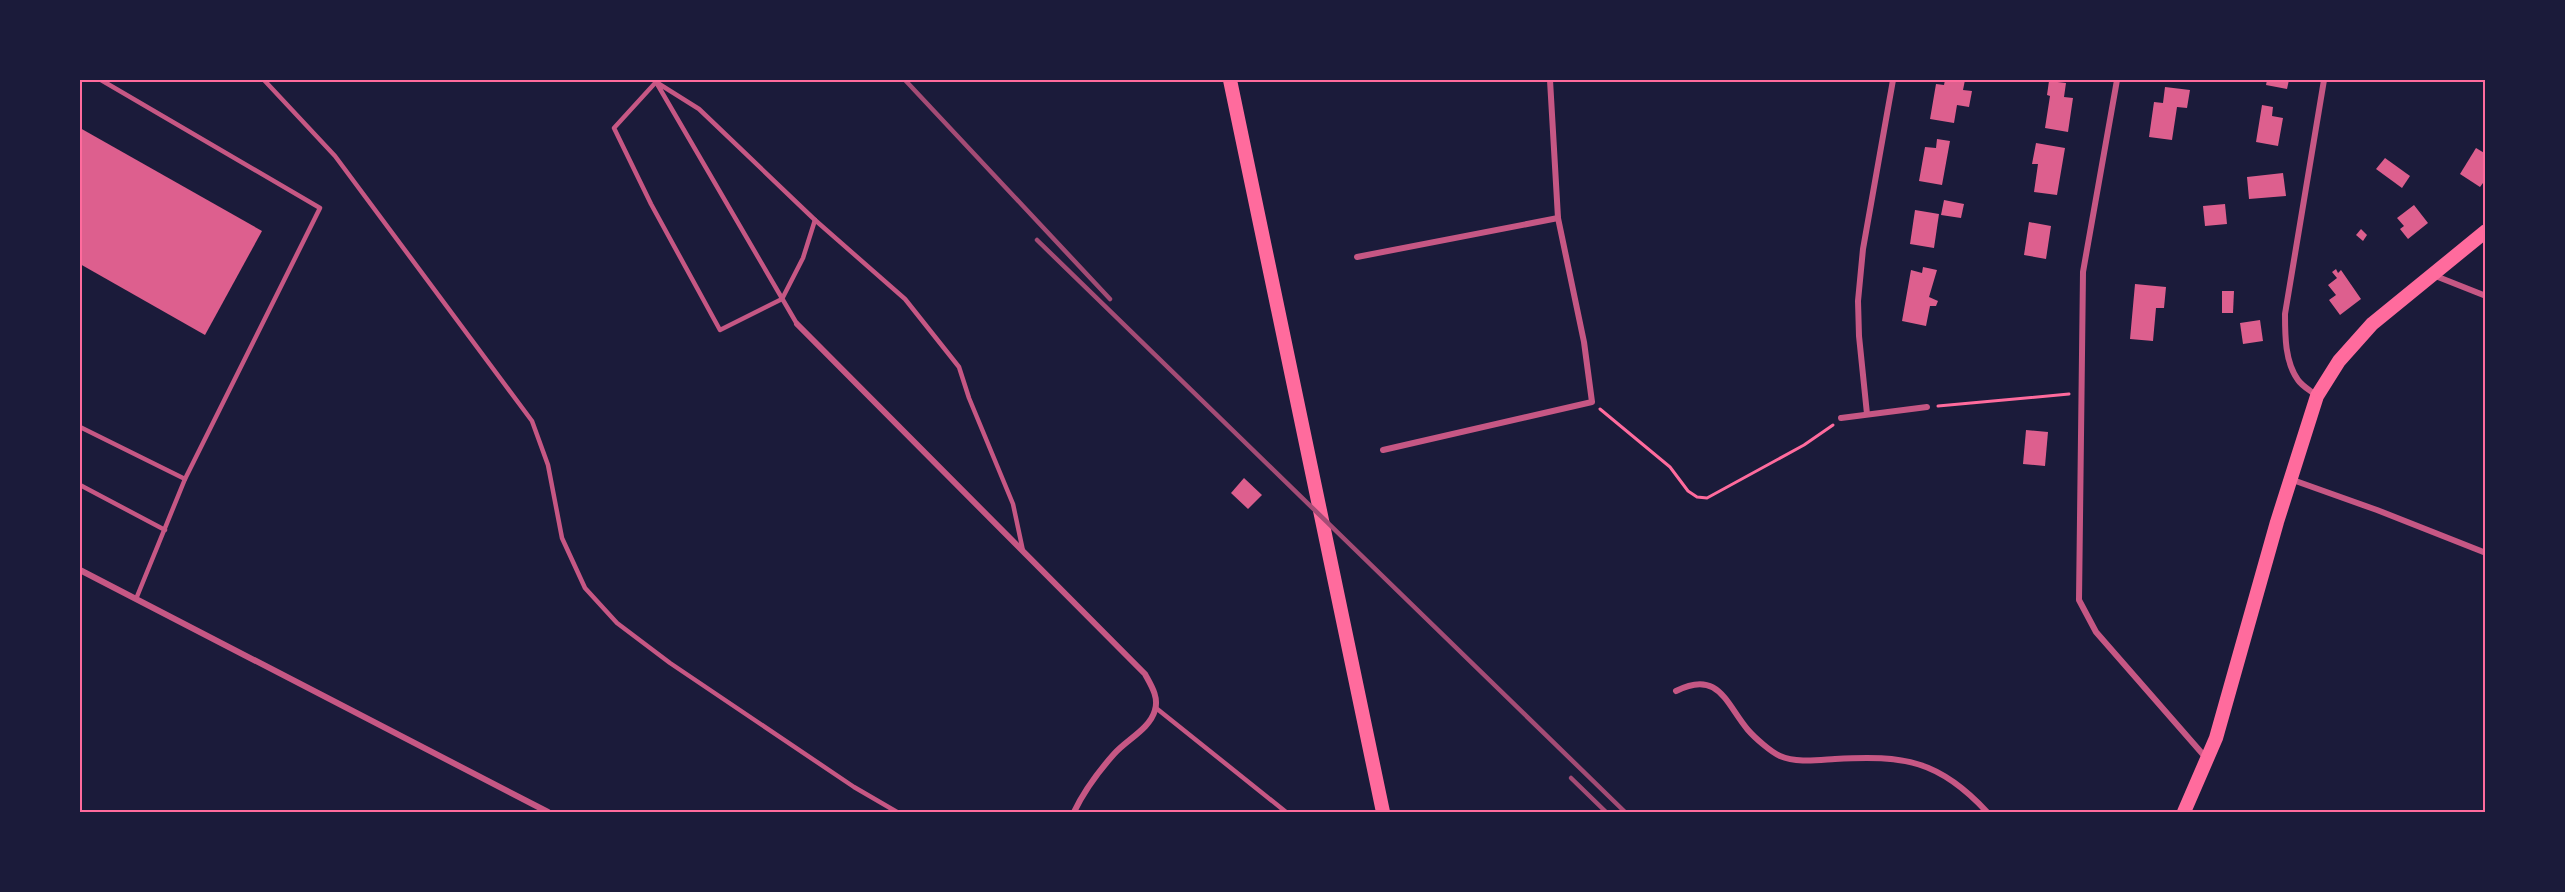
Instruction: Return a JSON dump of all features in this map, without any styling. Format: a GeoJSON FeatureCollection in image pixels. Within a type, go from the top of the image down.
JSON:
{"type":"FeatureCollection","features":[{"type":"Feature","properties":{"kind":"main road"},"geometry":{"type":"LineString","coordinates":[[1230,80],[1383,813]]}},
{"type":"Feature","properties":{"kind":"main road"},"geometry":{"type":"LineString","coordinates":[[2184,813],[2207,759],[2224,710],[2290,479],[2317,396],[2338,361],[2356,340],[2486,231]]}},
{"type":"Feature","properties":{"kind":"street"},"geometry":{"type":"LineString","coordinates":[[1383,450],[1592,402],[1584,342],[1558,218],[1550,80]]}},
{"type":"Feature","properties":{"kind":"street"},"geometry":{"type":"LineString","coordinates":[[1867,414],[1858,301],[1863,249],[1893,80]]}},
{"type":"Feature","properties":{"kind":"street"},"geometry":{"type":"LineString","coordinates":[[2117,80],[2083,273],[2079,600],[2096,632],[2207,759]]}},
{"type":"Feature","properties":{"kind":"street"},"geometry":{"type":"LineString","coordinates":[[2317,396],[2299,381],[2294,372],[2286,347],[2285,314],[2324,80]]}},
{"type":"Feature","properties":{"kind":"street"},"geometry":{"type":"LineString","coordinates":[[1357,257],[1558,218]]}},
{"type":"Feature","properties":{"kind":"street"},"geometry":{"type":"LineString","coordinates":[[2432,274],[2486,296]]}},
{"type":"Feature","properties":{"kind":"street"},"geometry":{"type":"LineString","coordinates":[[797,324],[1023,553],[1102,628],[1145,674],[1155,691],[1156,708],[1149,722],[1115,753],[1094,778],[1074,813]]}},
{"type":"Feature","properties":{"kind":"street"},"geometry":{"type":"LineString","coordinates":[[1841,418],[1927,408]]}},
{"type":"Feature","properties":{"kind":"street"},"geometry":{"type":"LineString","coordinates":[[2290,479],[2486,553]]}},
{"type":"Feature","properties":{"kind":"street"},"geometry":{"type":"LineString","coordinates":[[80,570],[549,813]]}},
{"type":"Feature","properties":{"kind":"street"},"geometry":{"type":"LineString","coordinates":[[1676,691],[1691,683],[1708,684],[1725,696],[1749,731],[1780,756],[1805,761],[1863,758],[1923,765],[1942,773],[1959,785],[1987,813]]}},
{"type":"Feature","properties":{"kind":"lane"},"geometry":{"type":"LineString","coordinates":[[101,80],[320,208],[185,479],[136,599]]}},
{"type":"Feature","properties":{"kind":"lane"},"geometry":{"type":"LineString","coordinates":[[264,80],[335,156],[532,421],[548,465],[562,538],[585,588],[617,623],[670,663],[854,787],[897,813]]}},
{"type":"Feature","properties":{"kind":"lane"},"geometry":{"type":"LineString","coordinates":[[656,82],[699,109],[814,220],[905,299],[959,367],[969,398],[1013,504],[1023,553]]}},
{"type":"Feature","properties":{"kind":"lane"},"geometry":{"type":"LineString","coordinates":[[656,82],[797,324]]}},
{"type":"Feature","properties":{"kind":"lane"},"geometry":{"type":"LineString","coordinates":[[656,82],[614,128],[651,204],[720,330],[782,298],[803,258],[814,220]]}},
{"type":"Feature","properties":{"kind":"lane"},"geometry":{"type":"LineString","coordinates":[[80,427],[185,479]]}},
{"type":"Feature","properties":{"kind":"lane"},"geometry":{"type":"LineString","coordinates":[[80,485],[165,530]]}},
{"type":"Feature","properties":{"kind":"lane"},"geometry":{"type":"LineString","coordinates":[[1156,708],[1286,813]]}},
{"type":"Feature","properties":{"kind":"path"},"geometry":{"type":"LineString","coordinates":[[1927,408],[2081,393]]}},
{"type":"Feature","properties":{"kind":"path"},"geometry":{"type":"LineString","coordinates":[[1592,402],[1655,453],[1670,467],[1688,491],[1697,497],[1707,498],[1804,445],[1841,418]]}},
{"type":"Feature","properties":{"kind":"building"},"geometry":{"type":"Polygon","coordinates":[[[1945,80],[1965,80],[1963,90],[1972,91],[1969,107],[1957,105],[1954,123],[1930,119],[1936,84],[1944,85],[1945,80]]]}},
{"type":"Feature","properties":{"kind":"building"},"geometry":{"type":"Polygon","coordinates":[[[2267,80],[2289,80],[2287,89],[2266,85],[2267,80]]]}},
{"type":"Feature","properties":{"kind":"building"},"geometry":{"type":"Polygon","coordinates":[[[2049,81],[2066,83],[2064,97],[2073,98],[2068,132],[2045,128],[2050,96],[2047,95],[2049,81]]]}},
{"type":"Feature","properties":{"kind":"building"},"geometry":{"type":"Polygon","coordinates":[[[2165,87],[2190,90],[2187,108],[2177,107],[2172,140],[2149,137],[2154,102],[2163,103],[2165,87]]]}},
{"type":"Feature","properties":{"kind":"building"},"geometry":{"type":"Polygon","coordinates":[[[2262,105],[2273,107],[2272,116],[2283,118],[2278,146],[2256,142],[2262,105]]]}},
{"type":"Feature","properties":{"kind":"building"},"geometry":{"type":"Polygon","coordinates":[[[80,128],[262,231],[205,335],[80,264],[80,128]]]}},
{"type":"Feature","properties":{"kind":"building"},"geometry":{"type":"Polygon","coordinates":[[[1937,139],[1950,141],[1942,185],[1919,181],[1925,147],[1936,148],[1937,139]]]}},
{"type":"Feature","properties":{"kind":"building"},"geometry":{"type":"Polygon","coordinates":[[[2036,143],[2065,148],[2057,195],[2034,192],[2038,164],[2032,164],[2036,143]]]}},
{"type":"Feature","properties":{"kind":"building"},"geometry":{"type":"Polygon","coordinates":[[[2476,148],[2486,154],[2486,179],[2480,187],[2460,174],[2476,148]]]}},
{"type":"Feature","properties":{"kind":"building"},"geometry":{"type":"Polygon","coordinates":[[[2385,158],[2410,176],[2402,188],[2376,169],[2385,158]]]}},
{"type":"Feature","properties":{"kind":"building"},"geometry":{"type":"Polygon","coordinates":[[[2283,173],[2286,196],[2249,199],[2247,177],[2283,173]]]}},
{"type":"Feature","properties":{"kind":"building"},"geometry":{"type":"Polygon","coordinates":[[[1944,200],[1964,204],[1961,218],[1941,215],[1944,200]]]}},
{"type":"Feature","properties":{"kind":"building"},"geometry":{"type":"Polygon","coordinates":[[[2225,204],[2227,224],[2205,226],[2203,206],[2225,204]]]}},
{"type":"Feature","properties":{"kind":"building"},"geometry":{"type":"Polygon","coordinates":[[[2414,205],[2428,223],[2408,239],[2400,229],[2404,226],[2397,218],[2414,205]]]}},
{"type":"Feature","properties":{"kind":"building"},"geometry":{"type":"Polygon","coordinates":[[[1915,210],[1939,214],[1934,248],[1910,244],[1915,210]]]}},
{"type":"Feature","properties":{"kind":"building"},"geometry":{"type":"Polygon","coordinates":[[[2029,222],[2051,226],[2046,259],[2024,255],[2029,222]]]}},
{"type":"Feature","properties":{"kind":"building"},"geometry":{"type":"Polygon","coordinates":[[[2361,229],[2367,235],[2363,241],[2356,235],[2361,229]]]}},
{"type":"Feature","properties":{"kind":"building"},"geometry":{"type":"Polygon","coordinates":[[[1923,267],[1937,270],[1929,297],[1938,301],[1936,306],[1930,306],[1926,326],[1902,321],[1911,270],[1922,273],[1923,267]]]}},
{"type":"Feature","properties":{"kind":"building"},"geometry":{"type":"Polygon","coordinates":[[[2336,269],[2338,273],[2341,270],[2361,299],[2340,315],[2329,300],[2336,295],[2328,285],[2337,278],[2332,272],[2336,269]]]}},
{"type":"Feature","properties":{"kind":"building"},"geometry":{"type":"Polygon","coordinates":[[[2135,284],[2166,287],[2164,308],[2156,308],[2153,341],[2130,339],[2135,284]]]}},
{"type":"Feature","properties":{"kind":"building"},"geometry":{"type":"Polygon","coordinates":[[[2222,291],[2234,291],[2233,313],[2222,313],[2222,291]]]}},
{"type":"Feature","properties":{"kind":"building"},"geometry":{"type":"Polygon","coordinates":[[[2260,320],[2263,341],[2243,344],[2240,323],[2260,320]]]}},
{"type":"Feature","properties":{"kind":"building"},"geometry":{"type":"Polygon","coordinates":[[[2026,430],[2048,432],[2045,466],[2023,464],[2026,430]]]}},
{"type":"Feature","properties":{"kind":"building"},"geometry":{"type":"Polygon","coordinates":[[[1244,478],[1262,495],[1248,509],[1231,493],[1244,478]]]}},
{"type":"Feature","properties":{"kind":"railway"},"geometry":{"type":"LineString","coordinates":[[905,80],[1110,299]]}},
{"type":"Feature","properties":{"kind":"railway"},"geometry":{"type":"LineString","coordinates":[[1037,240],[1625,812]]}},
{"type":"Feature","properties":{"kind":"railway"},"geometry":{"type":"LineString","coordinates":[[1571,778],[1606,812]]}}]}
